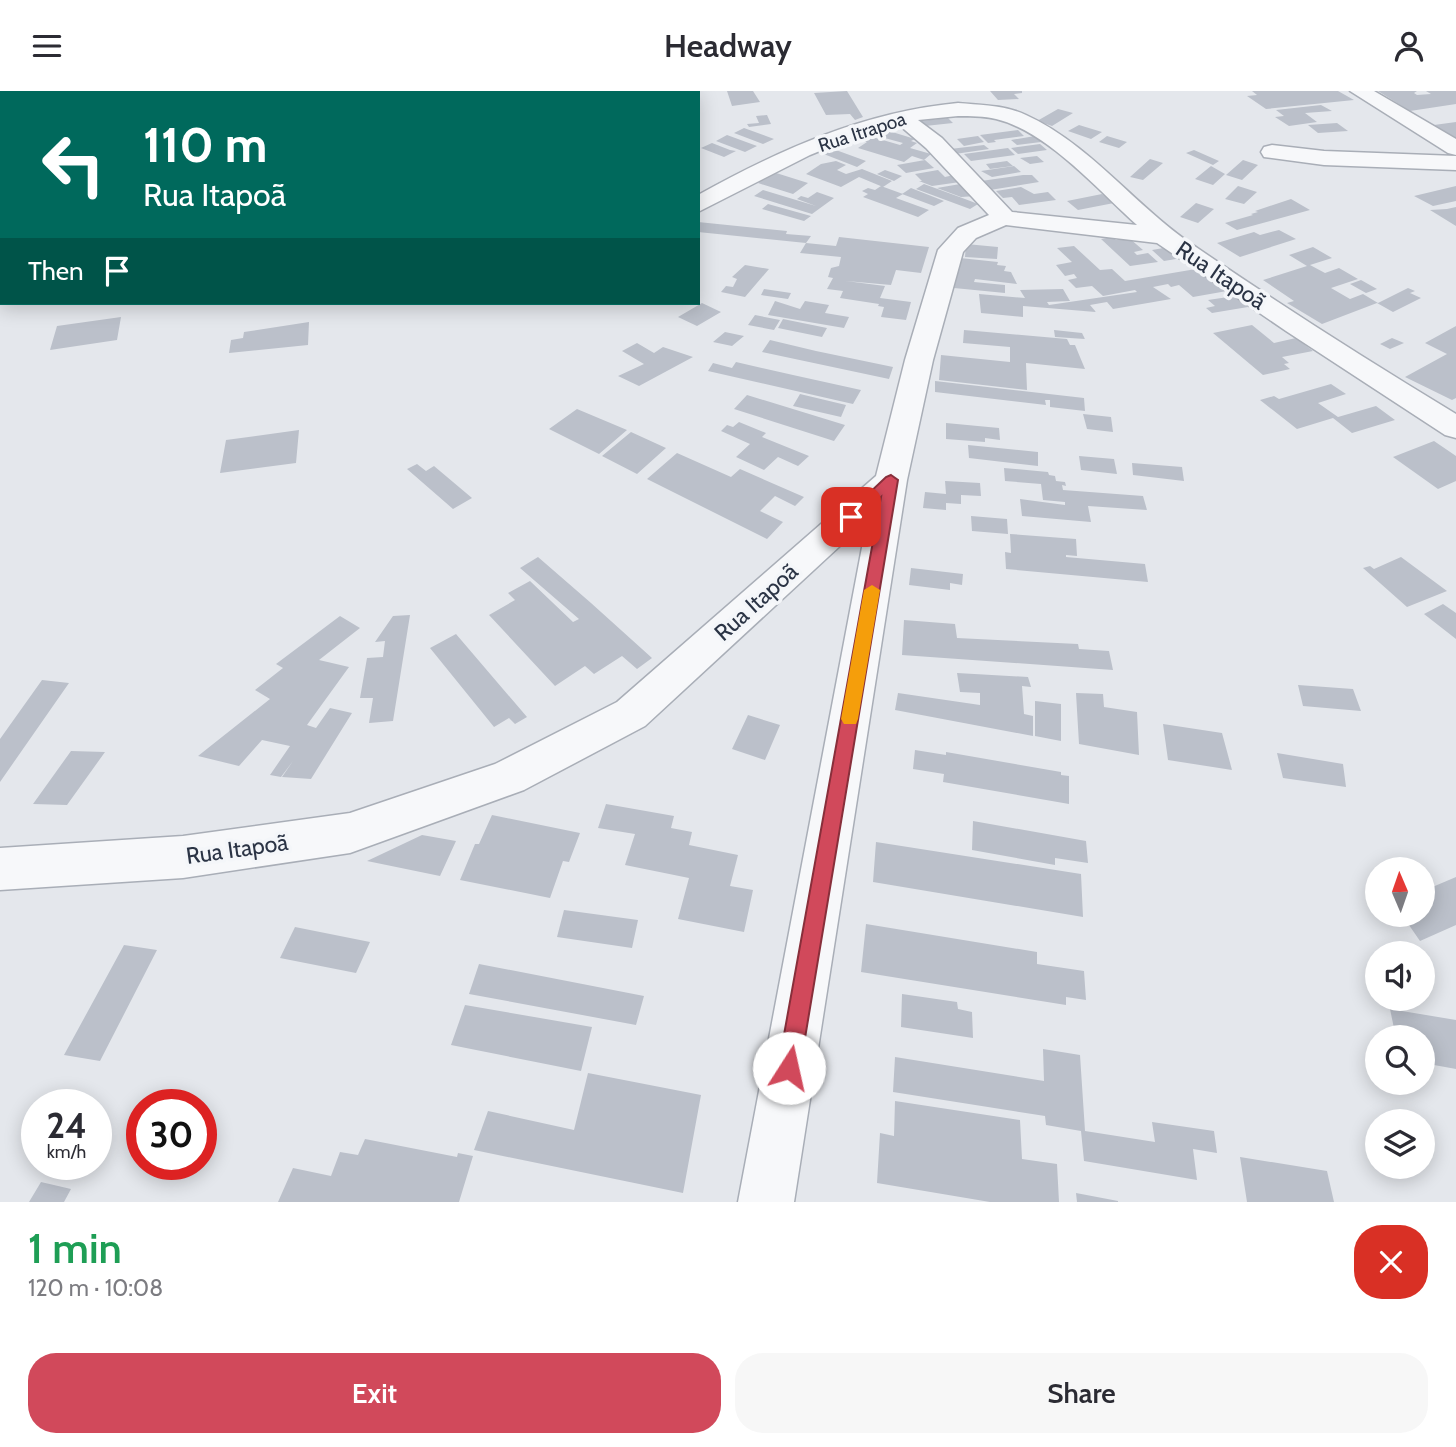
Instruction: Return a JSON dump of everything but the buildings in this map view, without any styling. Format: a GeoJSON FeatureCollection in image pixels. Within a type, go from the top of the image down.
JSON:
{"type":"FeatureCollection","features":[{"type":"Feature","properties":{"kind":"street"},"geometry":{"type":"LineString","coordinates":[[1360,91],[1456,148]]}},
{"type":"Feature","properties":{"kind":"street","name":"Rua Itrapoa"},"geometry":{"type":"LineString","coordinates":[[700,204],[791,157],[902,117],[962,109],[997,112],[1024,121],[1062,149],[1165,236]]}},
{"type":"Feature","properties":{"kind":"street"},"geometry":{"type":"LineString","coordinates":[[902,117],[934,143],[1005,218]]}},
{"type":"Feature","properties":{"kind":"street"},"geometry":{"type":"LineString","coordinates":[[1272,152],[1324,158],[1456,163]]}},
{"type":"Feature","properties":{"kind":"street","name":"Rua Itapoã"},"geometry":{"type":"LineString","coordinates":[[3,872],[183,857],[350,833],[509,777],[631,714],[891,480],[919,360],[951,250],[967,233],[983,224],[1005,218],[1165,236],[1362,370],[1456,428]]}},
{"type":"Feature","properties":{"kind":"street"},"geometry":{"type":"LineString","coordinates":[[766,1202],[891,480]]}},
{"type":"Feature","properties":{"kind":"slow traffic"},"geometry":{"type":"LineString","coordinates":[[850,719],[872,590]]}},
{"type":"Feature","properties":{"kind":"route"},"geometry":{"type":"LineString","coordinates":[[789,1068],[891,480],[851,517]]}}]}
